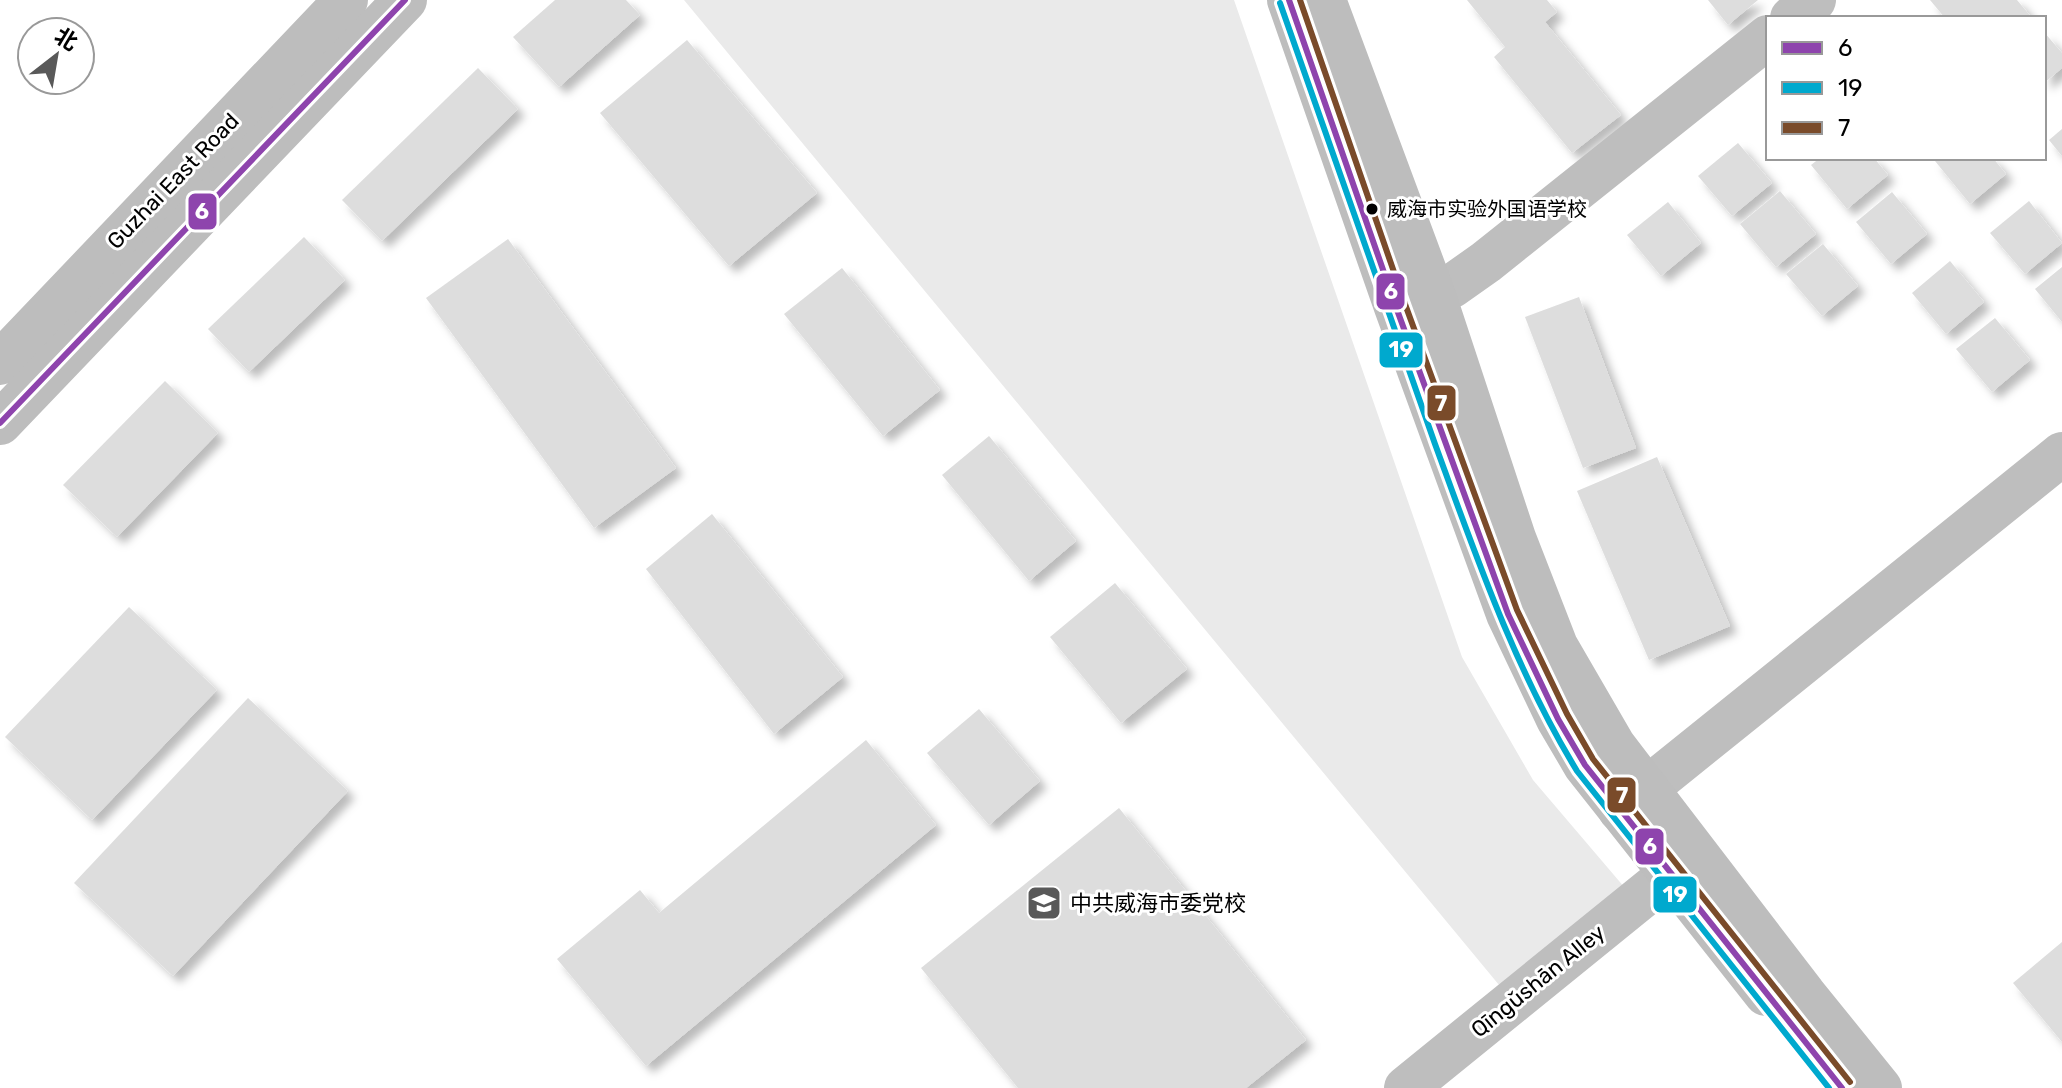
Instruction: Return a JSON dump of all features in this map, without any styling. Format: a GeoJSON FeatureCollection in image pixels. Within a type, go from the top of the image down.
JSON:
{"type":"FeatureCollection","features":[{"type":"Feature","properties":{"kind":"main road","name":"Guzhai East Road"},"geometry":{"type":"LineString","coordinates":[[0,363],[346,0]]}},
{"type":"Feature","properties":{"kind":"main road","name":"Guzhai East Road"},"geometry":{"type":"LineString","coordinates":[[0,423],[405,0]]}},
{"type":"Feature","properties":{"kind":"main road"},"geometry":{"type":"LineString","coordinates":[[1289,0],[1414,300]]}},
{"type":"Feature","properties":{"kind":"main road"},"geometry":{"type":"LineString","coordinates":[[1324,0],[1508,614],[1558,719],[1585,765],[1633,799],[1804,994],[1880,1088]]}},
{"type":"Feature","properties":{"kind":"main road"},"geometry":{"type":"LineString","coordinates":[[1633,799],[1670,874],[1842,1088]]}},
{"type":"Feature","properties":{"kind":"street"},"geometry":{"type":"LineString","coordinates":[[1794,16],[1814,0]]}},
{"type":"Feature","properties":{"kind":"street"},"geometry":{"type":"LineString","coordinates":[[1414,300],[1452,286],[1486,262],[1766,39]]}},
{"type":"Feature","properties":{"kind":"street"},"geometry":{"type":"LineString","coordinates":[[1633,799],[2062,454]]}},
{"type":"Feature","properties":{"kind":"street","name":"Qīngǔshān Alley"},"geometry":{"type":"LineString","coordinates":[[1406,1088],[1670,874]]}},
{"type":"Feature","properties":{"kind":"shaded area"},"geometry":{"type":"Polygon","coordinates":[[[684,0],[1234,0],[1462,657],[1533,780],[1625,888],[1504,991],[684,0]]]}},
{"type":"Feature","properties":{"kind":"building"},"geometry":{"type":"Polygon","coordinates":[[[555,0],[626,0],[640,15],[559,87],[513,37],[555,0]]]}},
{"type":"Feature","properties":{"kind":"building"},"geometry":{"type":"Polygon","coordinates":[[[1467,0],[1547,0],[1557,12],[1545,22],[1621,115],[1572,153],[1494,57],[1505,47],[1467,0]]]}},
{"type":"Feature","properties":{"kind":"building"},"geometry":{"type":"Polygon","coordinates":[[[1708,0],[1758,0],[1728,25],[1708,0]]]}},
{"type":"Feature","properties":{"kind":"building"},"geometry":{"type":"Polygon","coordinates":[[[1930,0],[2017,0],[2030,16],[1943,16],[1930,0]]]}},
{"type":"Feature","properties":{"kind":"building"},"geometry":{"type":"Polygon","coordinates":[[[2046,34],[2062,53],[2062,68],[2046,81],[2046,34]]]}},
{"type":"Feature","properties":{"kind":"building"},"geometry":{"type":"Polygon","coordinates":[[[687,40],[817,193],[729,266],[600,113],[687,40]]]}},
{"type":"Feature","properties":{"kind":"building"},"geometry":{"type":"Polygon","coordinates":[[[478,68],[518,109],[382,241],[342,200],[478,68]]]}},
{"type":"Feature","properties":{"kind":"building"},"geometry":{"type":"Polygon","coordinates":[[[2062,129],[2062,156],[2049,140],[2062,129]]]}},
{"type":"Feature","properties":{"kind":"building"},"geometry":{"type":"Polygon","coordinates":[[[1738,143],[1772,183],[1732,216],[1698,176],[1738,143]]]}},
{"type":"Feature","properties":{"kind":"building"},"geometry":{"type":"Polygon","coordinates":[[[1817,160],[1876,160],[1888,175],[1847,209],[1811,165],[1817,160]]]}},
{"type":"Feature","properties":{"kind":"building"},"geometry":{"type":"Polygon","coordinates":[[[1995,160],[2006,174],[1970,204],[1935,161],[1995,160]]]}},
{"type":"Feature","properties":{"kind":"building"},"geometry":{"type":"Polygon","coordinates":[[[1780,191],[1816,234],[1776,267],[1740,224],[1780,191]]]}},
{"type":"Feature","properties":{"kind":"building"},"geometry":{"type":"Polygon","coordinates":[[[1892,192],[1927,234],[1891,264],[1856,222],[1892,192]]]}},
{"type":"Feature","properties":{"kind":"building"},"geometry":{"type":"Polygon","coordinates":[[[2029,201],[2062,243],[2025,274],[1990,233],[2029,201]]]}},
{"type":"Feature","properties":{"kind":"building"},"geometry":{"type":"Polygon","coordinates":[[[1668,202],[1701,243],[1661,276],[1627,235],[1668,202]]]}},
{"type":"Feature","properties":{"kind":"building"},"geometry":{"type":"Polygon","coordinates":[[[304,237],[345,280],[249,372],[208,329],[304,237]]]}},
{"type":"Feature","properties":{"kind":"building"},"geometry":{"type":"Polygon","coordinates":[[[508,239],[676,468],[594,528],[426,298],[508,239]]]}},
{"type":"Feature","properties":{"kind":"building"},"geometry":{"type":"Polygon","coordinates":[[[1823,244],[1858,286],[1822,316],[1786,274],[1823,244]]]}},
{"type":"Feature","properties":{"kind":"building"},"geometry":{"type":"Polygon","coordinates":[[[1950,261],[1984,302],[1946,334],[1912,293],[1950,261]]]}},
{"type":"Feature","properties":{"kind":"building"},"geometry":{"type":"Polygon","coordinates":[[[2062,267],[2062,322],[2035,289],[2062,267]]]}},
{"type":"Feature","properties":{"kind":"building"},"geometry":{"type":"Polygon","coordinates":[[[842,268],[940,390],[883,436],[784,314],[842,268]]]}},
{"type":"Feature","properties":{"kind":"building"},"geometry":{"type":"Polygon","coordinates":[[[1579,297],[1636,448],[1583,468],[1525,317],[1579,297]]]}},
{"type":"Feature","properties":{"kind":"building"},"geometry":{"type":"Polygon","coordinates":[[[1995,318],[2030,360],[1992,392],[1956,349],[1995,318]]]}},
{"type":"Feature","properties":{"kind":"building"},"geometry":{"type":"Polygon","coordinates":[[[165,381],[218,433],[117,537],[63,485],[165,381]]]}},
{"type":"Feature","properties":{"kind":"building"},"geometry":{"type":"Polygon","coordinates":[[[989,436],[1076,541],[1029,581],[942,475],[989,436]]]}},
{"type":"Feature","properties":{"kind":"building"},"geometry":{"type":"Polygon","coordinates":[[[1657,457],[1730,626],[1649,660],[1577,491],[1657,457]]]}},
{"type":"Feature","properties":{"kind":"building"},"geometry":{"type":"Polygon","coordinates":[[[712,514],[843,677],[774,734],[646,569],[712,514]]]}},
{"type":"Feature","properties":{"kind":"building"},"geometry":{"type":"Polygon","coordinates":[[[1115,583],[1187,669],[1121,723],[1050,637],[1115,583]]]}},
{"type":"Feature","properties":{"kind":"building"},"geometry":{"type":"Polygon","coordinates":[[[129,607],[217,690],[92,820],[5,737],[129,607]]]}},
{"type":"Feature","properties":{"kind":"building"},"geometry":{"type":"Polygon","coordinates":[[[248,698],[348,791],[173,976],[74,883],[248,698]]]}},
{"type":"Feature","properties":{"kind":"building"},"geometry":{"type":"Polygon","coordinates":[[[979,709],[1040,781],[989,825],[927,753],[979,709]]]}},
{"type":"Feature","properties":{"kind":"building"},"geometry":{"type":"Polygon","coordinates":[[[866,740],[936,825],[646,1066],[557,959],[640,890],[659,913],[866,740]]]}},
{"type":"Feature","properties":{"kind":"building"},"geometry":{"type":"Polygon","coordinates":[[[1119,808],[1306,1040],[1246,1088],[1018,1088],[921,968],[1119,808]]]}},
{"type":"Feature","properties":{"kind":"building"},"geometry":{"type":"Polygon","coordinates":[[[2062,942],[2062,1042],[2013,983],[2062,942]]]}},
{"type":"Feature","properties":{"kind":"transit line","name":"6"},"geometry":{"type":"LineString","coordinates":[[0,423],[405,0]]}},
{"type":"Feature","properties":{"kind":"transit line","name":"6"},"geometry":{"type":"LineString","coordinates":[[1289,0],[1508,614],[1558,719],[1585,765],[1842,1088]]}},
{"type":"Feature","properties":{"kind":"transit line","name":"7"},"geometry":{"type":"LineString","coordinates":[[1300,0],[1405,304],[1517,610],[1567,714],[1593,759],[1850,1082]]}},
{"type":"Feature","properties":{"kind":"transit line","name":"19"},"geometry":{"type":"LineString","coordinates":[[1280,3],[1466,528],[1534,693],[1577,771],[1829,1088]]}},
{"type":"Feature","properties":{"kind":"place","name":"威海市实验外国语学校"},"geometry":{"type":"Point","coordinates":[1372,209]}},
{"type":"Feature","properties":{"kind":"place","name":"中共威海市委党校"},"geometry":{"type":"Point","coordinates":[1044,903]}}]}
